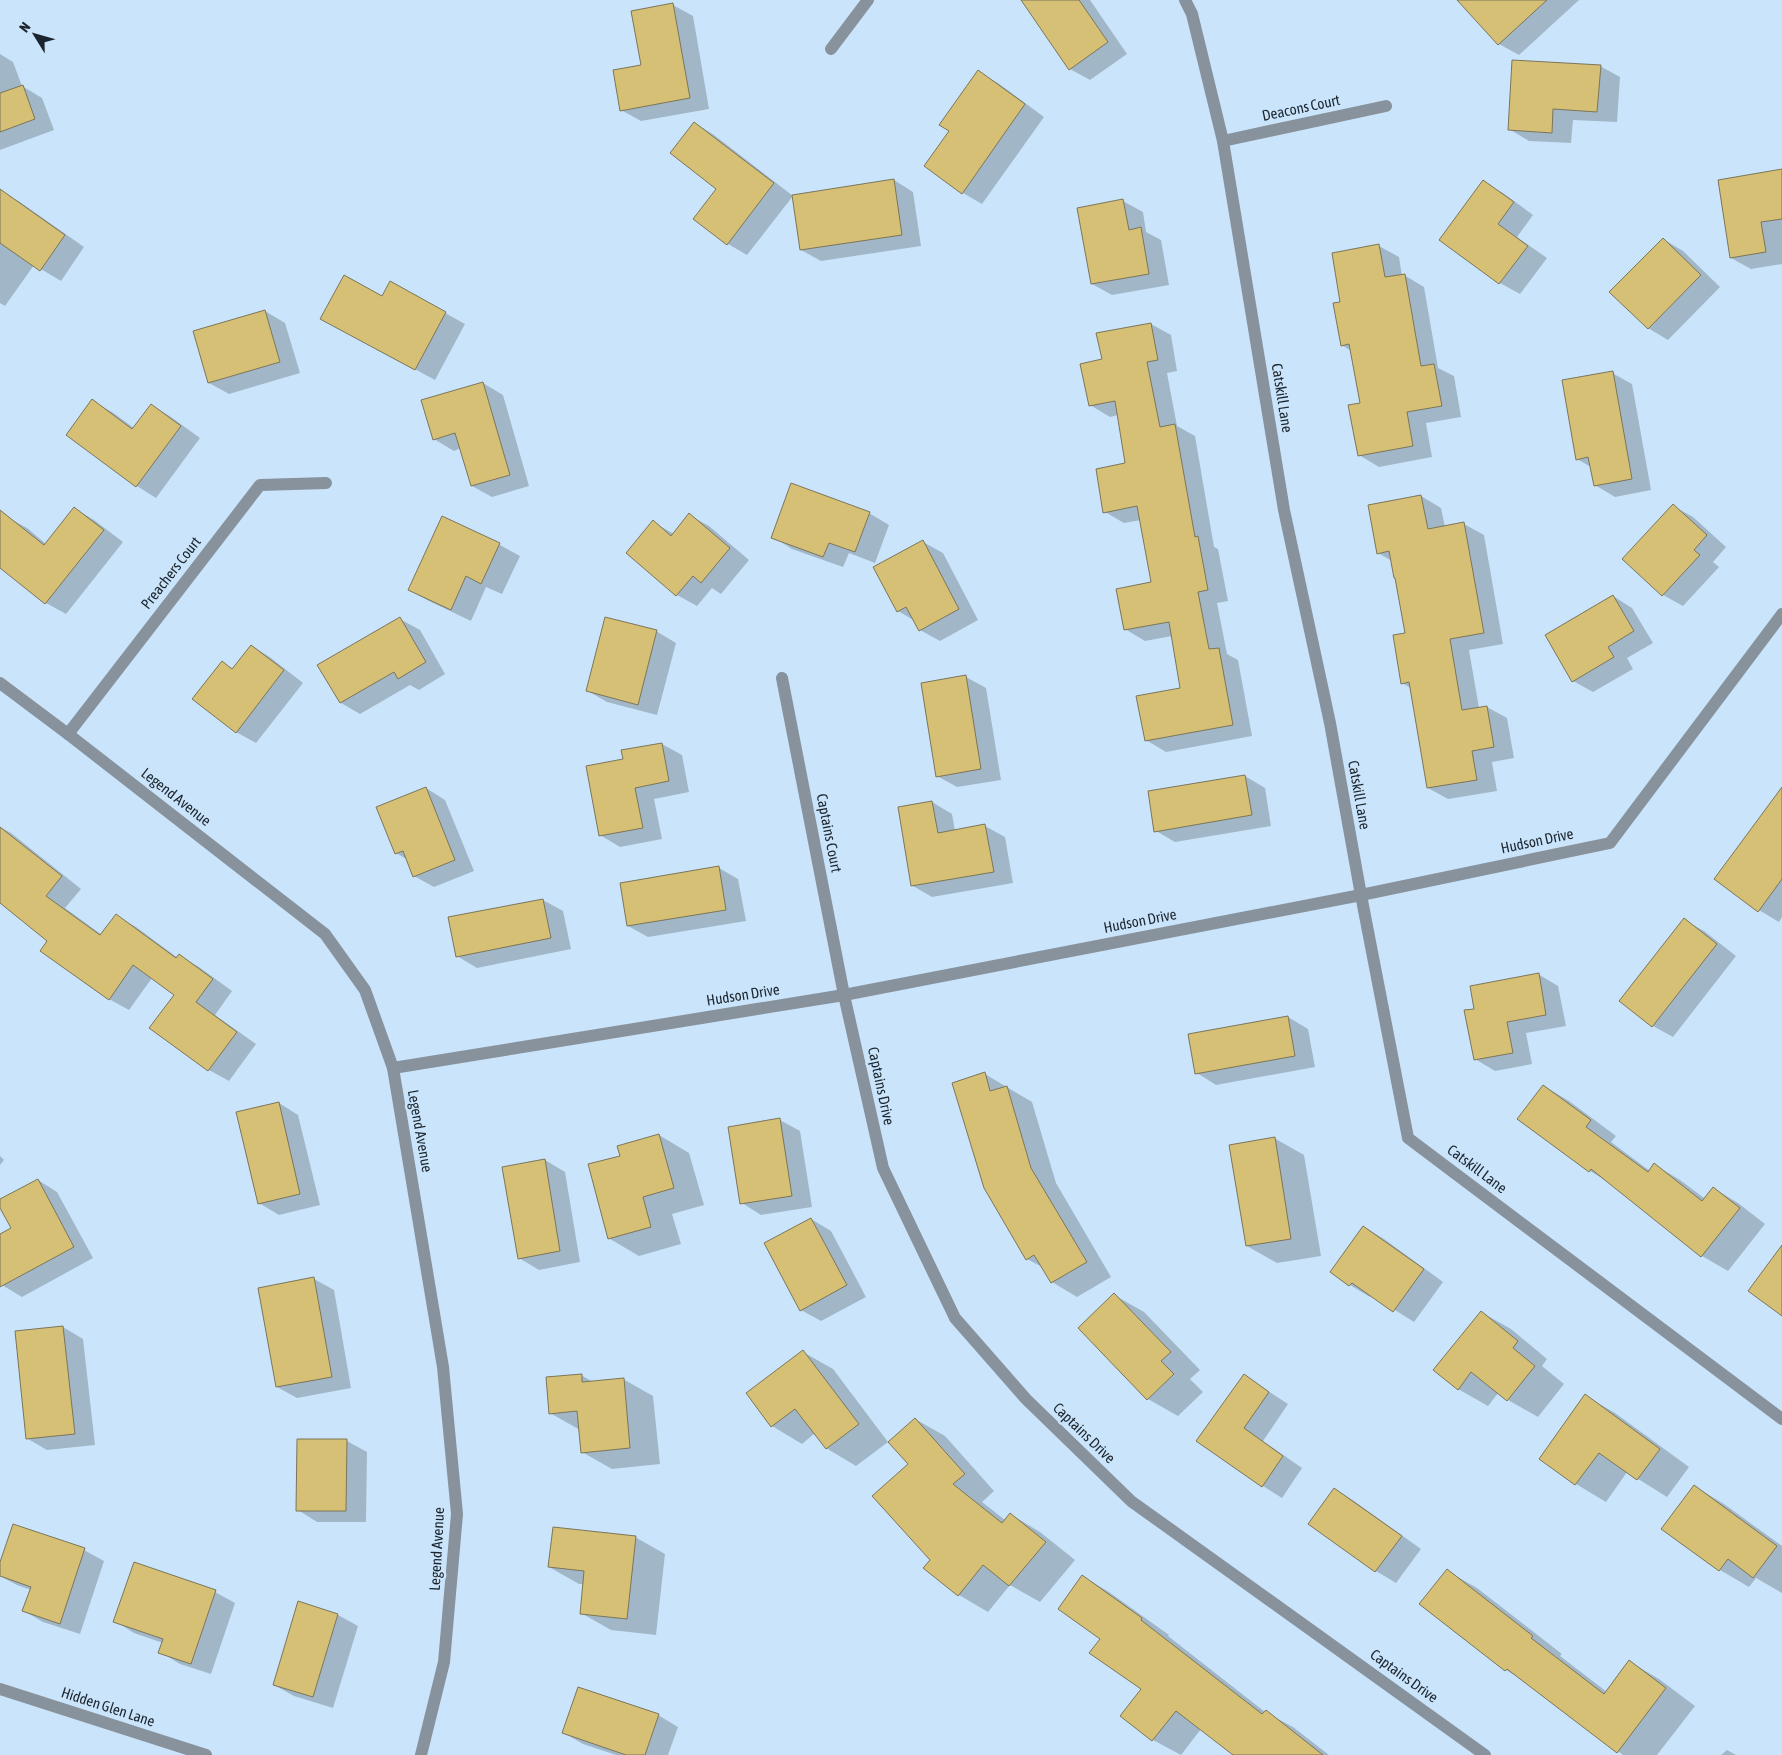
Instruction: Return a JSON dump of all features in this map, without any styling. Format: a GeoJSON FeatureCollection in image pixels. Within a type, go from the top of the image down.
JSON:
{"type":"FeatureCollection","features":[{"type":"Feature","properties":{"kind":"street"},"geometry":{"type":"LineString","coordinates":[[831,49],[868,0]]}},
{"type":"Feature","properties":{"kind":"street","name":"Catskill Lane"},"geometry":{"type":"LineString","coordinates":[[1185,0],[1192,14],[1223,141],[1284,510],[1330,722],[1408,1138],[1782,1419]]}},
{"type":"Feature","properties":{"kind":"street","name":"Deacons Court"},"geometry":{"type":"LineString","coordinates":[[1223,141],[1386,106]]}},
{"type":"Feature","properties":{"kind":"street","name":"Preachers Court"},"geometry":{"type":"LineString","coordinates":[[68,734],[260,485],[326,483]]}},
{"type":"Feature","properties":{"kind":"street","name":"Hudson Drive"},"geometry":{"type":"LineString","coordinates":[[393,1068],[844,995],[1361,895],[1610,843],[1782,614]]}},
{"type":"Feature","properties":{"kind":"street","name":"Captains Court"},"geometry":{"type":"LineString","coordinates":[[782,678],[844,995]]}},
{"type":"Feature","properties":{"kind":"street","name":"Legend Avenue"},"geometry":{"type":"LineString","coordinates":[[0,683],[325,934],[365,990],[393,1068],[444,1367],[457,1514],[444,1662],[421,1755]]}},
{"type":"Feature","properties":{"kind":"street","name":"Captains Drive"},"geometry":{"type":"LineString","coordinates":[[844,995],[882,1168],[955,1318],[1026,1399],[1131,1501],[1485,1755]]}},
{"type":"Feature","properties":{"kind":"street","name":"Hidden Glen Lane"},"geometry":{"type":"LineString","coordinates":[[0,1689],[206,1755]]}},
{"type":"Feature","properties":{"kind":"building"},"geometry":{"type":"Polygon","coordinates":[[[1021,0],[1079,0],[1108,42],[1069,70],[1021,0]]]}},
{"type":"Feature","properties":{"kind":"building"},"geometry":{"type":"Polygon","coordinates":[[[1457,0],[1547,0],[1498,45],[1457,0]]]}},
{"type":"Feature","properties":{"kind":"building"},"geometry":{"type":"Polygon","coordinates":[[[673,3],[690,98],[620,111],[613,70],[641,65],[631,11],[673,3]]]}},
{"type":"Feature","properties":{"kind":"building"},"geometry":{"type":"Polygon","coordinates":[[[1512,60],[1601,65],[1597,112],[1553,109],[1552,133],[1508,130],[1512,60]]]}},
{"type":"Feature","properties":{"kind":"building"},"geometry":{"type":"Polygon","coordinates":[[[978,70],[1025,104],[962,194],[924,166],[949,131],[939,125],[978,70]]]}},
{"type":"Feature","properties":{"kind":"building"},"geometry":{"type":"Polygon","coordinates":[[[23,85],[35,119],[0,132],[0,93],[23,85]]]}},
{"type":"Feature","properties":{"kind":"building"},"geometry":{"type":"Polygon","coordinates":[[[694,122],[774,183],[727,245],[693,219],[716,189],[670,153],[694,122]]]}},
{"type":"Feature","properties":{"kind":"building"},"geometry":{"type":"Polygon","coordinates":[[[1782,169],[1782,219],[1761,222],[1766,252],[1730,258],[1718,180],[1782,169]]]}},
{"type":"Feature","properties":{"kind":"building"},"geometry":{"type":"Polygon","coordinates":[[[894,179],[902,235],[800,250],[792,195],[894,179]]]}},
{"type":"Feature","properties":{"kind":"building"},"geometry":{"type":"Polygon","coordinates":[[[1483,180],[1514,202],[1498,224],[1528,246],[1499,284],[1439,240],[1483,180]]]}},
{"type":"Feature","properties":{"kind":"building"},"geometry":{"type":"Polygon","coordinates":[[[0,189],[65,235],[40,271],[0,243],[0,189]]]}},
{"type":"Feature","properties":{"kind":"building"},"geometry":{"type":"Polygon","coordinates":[[[1123,199],[1129,230],[1141,227],[1149,274],[1091,284],[1077,208],[1123,199]]]}},
{"type":"Feature","properties":{"kind":"building"},"geometry":{"type":"Polygon","coordinates":[[[1663,238],[1701,275],[1648,329],[1609,292],[1663,238]]]}},
{"type":"Feature","properties":{"kind":"building"},"geometry":{"type":"Polygon","coordinates":[[[1379,244],[1385,277],[1405,274],[1421,366],[1434,364],[1442,406],[1407,412],[1413,446],[1358,456],[1348,405],[1360,403],[1349,344],[1341,346],[1333,303],[1340,302],[1332,253],[1379,244]]]}},
{"type":"Feature","properties":{"kind":"building"},"geometry":{"type":"Polygon","coordinates":[[[344,275],[382,296],[390,281],[446,312],[415,370],[320,319],[344,275]]]}},
{"type":"Feature","properties":{"kind":"building"},"geometry":{"type":"Polygon","coordinates":[[[265,310],[280,362],[208,383],[193,331],[265,310]]]}},
{"type":"Feature","properties":{"kind":"building"},"geometry":{"type":"Polygon","coordinates":[[[1151,323],[1158,360],[1147,362],[1160,427],[1175,424],[1195,537],[1198,536],[1208,590],[1198,592],[1209,649],[1219,648],[1233,725],[1145,741],[1136,696],[1180,688],[1169,622],[1124,630],[1116,589],[1151,582],[1137,506],[1103,513],[1096,469],[1125,463],[1115,401],[1089,406],[1080,364],[1102,359],[1096,333],[1151,323]]]}},
{"type":"Feature","properties":{"kind":"building"},"geometry":{"type":"Polygon","coordinates":[[[1613,371],[1632,479],[1594,486],[1588,457],[1576,460],[1562,380],[1613,371]]]}},
{"type":"Feature","properties":{"kind":"building"},"geometry":{"type":"Polygon","coordinates":[[[483,382],[510,475],[471,486],[455,433],[433,440],[421,400],[483,382]]]}},
{"type":"Feature","properties":{"kind":"building"},"geometry":{"type":"Polygon","coordinates":[[[92,399],[132,429],[151,404],[181,426],[136,487],[66,435],[92,399]]]}},
{"type":"Feature","properties":{"kind":"building"},"geometry":{"type":"Polygon","coordinates":[[[791,483],[870,512],[855,552],[829,543],[823,557],[771,538],[791,483]]]}},
{"type":"Feature","properties":{"kind":"building"},"geometry":{"type":"Polygon","coordinates":[[[1421,495],[1428,529],[1464,522],[1484,633],[1450,639],[1462,710],[1487,706],[1494,747],[1472,751],[1477,780],[1427,788],[1409,682],[1401,684],[1393,635],[1405,633],[1395,578],[1389,551],[1377,554],[1368,505],[1421,495]]]}},
{"type":"Feature","properties":{"kind":"building"},"geometry":{"type":"Polygon","coordinates":[[[1673,504],[1707,535],[1694,550],[1700,555],[1662,596],[1622,559],[1673,504]]]}},
{"type":"Feature","properties":{"kind":"building"},"geometry":{"type":"Polygon","coordinates":[[[74,507],[104,530],[45,604],[0,568],[0,510],[44,545],[74,507]]]}},
{"type":"Feature","properties":{"kind":"building"},"geometry":{"type":"Polygon","coordinates":[[[689,513],[730,548],[701,583],[693,576],[676,596],[626,553],[653,520],[671,536],[689,513]]]}},
{"type":"Feature","properties":{"kind":"building"},"geometry":{"type":"Polygon","coordinates":[[[442,516],[500,543],[481,584],[466,576],[451,610],[408,590],[442,516]]]}},
{"type":"Feature","properties":{"kind":"building"},"geometry":{"type":"Polygon","coordinates":[[[923,540],[959,609],[919,631],[906,607],[897,612],[873,567],[923,540]]]}},
{"type":"Feature","properties":{"kind":"building"},"geometry":{"type":"Polygon","coordinates":[[[1613,595],[1634,631],[1608,647],[1614,657],[1572,682],[1545,635],[1613,595]]]}},
{"type":"Feature","properties":{"kind":"building"},"geometry":{"type":"Polygon","coordinates":[[[400,617],[426,662],[398,679],[394,672],[340,703],[317,665],[400,617]]]}},
{"type":"Feature","properties":{"kind":"building"},"geometry":{"type":"Polygon","coordinates":[[[605,617],[657,630],[638,705],[586,691],[605,617]]]}},
{"type":"Feature","properties":{"kind":"building"},"geometry":{"type":"Polygon","coordinates":[[[251,645],[284,670],[236,733],[192,699],[222,661],[232,669],[251,645]]]}},
{"type":"Feature","properties":{"kind":"building"},"geometry":{"type":"Polygon","coordinates":[[[966,675],[981,769],[936,777],[921,683],[966,675]]]}},
{"type":"Feature","properties":{"kind":"building"},"geometry":{"type":"Polygon","coordinates":[[[662,743],[669,781],[635,788],[643,828],[599,836],[586,766],[623,759],[621,750],[662,743]]]}},
{"type":"Feature","properties":{"kind":"building"},"geometry":{"type":"Polygon","coordinates":[[[1245,775],[1252,815],[1154,832],[1148,791],[1245,775]]]}},
{"type":"Feature","properties":{"kind":"building"},"geometry":{"type":"Polygon","coordinates":[[[426,787],[455,860],[413,877],[403,851],[395,854],[376,807],[426,787]]]}},
{"type":"Feature","properties":{"kind":"building"},"geometry":{"type":"Polygon","coordinates":[[[1782,787],[1782,879],[1758,912],[1714,879],[1782,787]]]}},
{"type":"Feature","properties":{"kind":"building"},"geometry":{"type":"Polygon","coordinates":[[[932,801],[938,833],[985,824],[994,872],[911,886],[898,807],[932,801]]]}},
{"type":"Feature","properties":{"kind":"building"},"geometry":{"type":"Polygon","coordinates":[[[0,827],[62,876],[46,896],[100,935],[116,914],[176,958],[179,954],[213,979],[196,1002],[237,1032],[208,1071],[149,1028],[174,995],[133,965],[109,1000],[40,951],[47,941],[0,903],[0,827]]]}},
{"type":"Feature","properties":{"kind":"building"},"geometry":{"type":"Polygon","coordinates":[[[719,866],[726,910],[627,926],[620,883],[719,866]]]}},
{"type":"Feature","properties":{"kind":"building"},"geometry":{"type":"Polygon","coordinates":[[[543,899],[551,938],[456,957],[448,917],[543,899]]]}},
{"type":"Feature","properties":{"kind":"building"},"geometry":{"type":"Polygon","coordinates":[[[1684,918],[1717,944],[1652,1027],[1619,1001],[1684,918]]]}},
{"type":"Feature","properties":{"kind":"building"},"geometry":{"type":"Polygon","coordinates":[[[1539,973],[1546,1015],[1507,1022],[1513,1053],[1474,1060],[1464,1010],[1474,1009],[1470,986],[1539,973]]]}},
{"type":"Feature","properties":{"kind":"building"},"geometry":{"type":"Polygon","coordinates":[[[1288,1016],[1295,1056],[1195,1074],[1188,1034],[1288,1016]]]}},
{"type":"Feature","properties":{"kind":"building"},"geometry":{"type":"Polygon","coordinates":[[[985,1072],[990,1091],[1007,1086],[1031,1168],[1087,1262],[1051,1283],[1034,1255],[1026,1260],[984,1188],[952,1083],[985,1072]]]}},
{"type":"Feature","properties":{"kind":"building"},"geometry":{"type":"Polygon","coordinates":[[[1543,1085],[1591,1120],[1586,1127],[1648,1172],[1654,1163],[1702,1201],[1713,1187],[1740,1208],[1701,1257],[1591,1169],[1589,1172],[1517,1119],[1543,1085]]]}},
{"type":"Feature","properties":{"kind":"building"},"geometry":{"type":"Polygon","coordinates":[[[279,1102],[300,1194],[258,1204],[236,1112],[279,1102]]]}},
{"type":"Feature","properties":{"kind":"building"},"geometry":{"type":"Polygon","coordinates":[[[780,1118],[792,1196],[740,1204],[728,1127],[780,1118]]]}},
{"type":"Feature","properties":{"kind":"building"},"geometry":{"type":"Polygon","coordinates":[[[659,1134],[674,1188],[643,1197],[651,1227],[608,1239],[588,1164],[620,1156],[617,1146],[659,1134]]]}},
{"type":"Feature","properties":{"kind":"building"},"geometry":{"type":"Polygon","coordinates":[[[1275,1137],[1291,1239],[1246,1246],[1229,1145],[1275,1137]]]}},
{"type":"Feature","properties":{"kind":"building"},"geometry":{"type":"Polygon","coordinates":[[[545,1159],[560,1251],[518,1259],[502,1167],[545,1159]]]}},
{"type":"Feature","properties":{"kind":"building"},"geometry":{"type":"Polygon","coordinates":[[[38,1179],[74,1247],[0,1287],[0,1234],[11,1228],[0,1208],[0,1199],[38,1179]]]}},
{"type":"Feature","properties":{"kind":"building"},"geometry":{"type":"Polygon","coordinates":[[[811,1218],[847,1285],[800,1311],[764,1243],[811,1218]]]}},
{"type":"Feature","properties":{"kind":"building"},"geometry":{"type":"Polygon","coordinates":[[[1363,1226],[1424,1269],[1393,1312],[1352,1283],[1349,1286],[1330,1272],[1363,1226]]]}},
{"type":"Feature","properties":{"kind":"building"},"geometry":{"type":"Polygon","coordinates":[[[1782,1245],[1782,1316],[1748,1291],[1782,1245]]]}},
{"type":"Feature","properties":{"kind":"building"},"geometry":{"type":"Polygon","coordinates":[[[314,1277],[332,1377],[276,1387],[258,1288],[314,1277]]]}},
{"type":"Feature","properties":{"kind":"building"},"geometry":{"type":"Polygon","coordinates":[[[1114,1293],[1171,1352],[1161,1361],[1174,1374],[1147,1400],[1078,1328],[1114,1293]]]}},
{"type":"Feature","properties":{"kind":"building"},"geometry":{"type":"Polygon","coordinates":[[[1481,1311],[1518,1341],[1513,1348],[1535,1366],[1507,1401],[1471,1372],[1458,1390],[1433,1370],[1481,1311]]]}},
{"type":"Feature","properties":{"kind":"building"},"geometry":{"type":"Polygon","coordinates":[[[63,1326],[75,1434],[26,1439],[15,1331],[63,1326]]]}},
{"type":"Feature","properties":{"kind":"building"},"geometry":{"type":"Polygon","coordinates":[[[803,1350],[859,1424],[826,1449],[795,1409],[771,1427],[746,1393],[803,1350]]]}},
{"type":"Feature","properties":{"kind":"building"},"geometry":{"type":"Polygon","coordinates":[[[582,1374],[582,1382],[624,1378],[630,1448],[581,1453],[577,1411],[549,1414],[546,1377],[582,1374]]]}},
{"type":"Feature","properties":{"kind":"building"},"geometry":{"type":"Polygon","coordinates":[[[1244,1374],[1269,1392],[1244,1428],[1283,1456],[1262,1487],[1196,1441],[1244,1374]]]}},
{"type":"Feature","properties":{"kind":"building"},"geometry":{"type":"Polygon","coordinates":[[[1585,1394],[1660,1449],[1637,1480],[1599,1453],[1575,1485],[1539,1459],[1585,1394]]]}},
{"type":"Feature","properties":{"kind":"building"},"geometry":{"type":"Polygon","coordinates":[[[915,1418],[965,1474],[953,1484],[1002,1523],[1010,1513],[1046,1542],[1009,1586],[983,1565],[958,1596],[923,1568],[930,1560],[872,1496],[908,1464],[888,1442],[915,1418]]]}},
{"type":"Feature","properties":{"kind":"building"},"geometry":{"type":"Polygon","coordinates":[[[297,1439],[347,1439],[346,1511],[296,1511],[297,1439]]]}},
{"type":"Feature","properties":{"kind":"building"},"geometry":{"type":"Polygon","coordinates":[[[1694,1485],[1777,1546],[1753,1578],[1728,1559],[1719,1571],[1661,1529],[1694,1485]]]}},
{"type":"Feature","properties":{"kind":"building"},"geometry":{"type":"Polygon","coordinates":[[[1334,1488],[1402,1536],[1375,1572],[1308,1524],[1334,1488]]]}},
{"type":"Feature","properties":{"kind":"building"},"geometry":{"type":"Polygon","coordinates":[[[13,1524],[85,1548],[60,1624],[22,1611],[31,1587],[0,1576],[0,1562],[13,1524]]]}},
{"type":"Feature","properties":{"kind":"building"},"geometry":{"type":"Polygon","coordinates":[[[553,1527],[636,1536],[627,1619],[580,1614],[584,1571],[548,1567],[553,1527]]]}},
{"type":"Feature","properties":{"kind":"building"},"geometry":{"type":"Polygon","coordinates":[[[134,1562],[216,1590],[191,1664],[158,1653],[163,1639],[113,1622],[134,1562]]]}},
{"type":"Feature","properties":{"kind":"building"},"geometry":{"type":"Polygon","coordinates":[[[1447,1569],[1533,1636],[1531,1638],[1604,1694],[1629,1660],[1666,1688],[1617,1753],[1507,1669],[1505,1671],[1419,1604],[1447,1569]]]}},
{"type":"Feature","properties":{"kind":"building"},"geometry":{"type":"Polygon","coordinates":[[[1082,1575],[1142,1618],[1141,1620],[1262,1714],[1266,1710],[1323,1755],[1233,1755],[1176,1711],[1152,1741],[1120,1716],[1141,1689],[1089,1653],[1100,1639],[1058,1609],[1082,1575]]]}},
{"type":"Feature","properties":{"kind":"building"},"geometry":{"type":"Polygon","coordinates":[[[298,1601],[338,1614],[313,1697],[273,1685],[298,1601]]]}},
{"type":"Feature","properties":{"kind":"building"},"geometry":{"type":"Polygon","coordinates":[[[578,1687],[659,1714],[645,1755],[626,1755],[562,1733],[578,1687]]]}}]}
